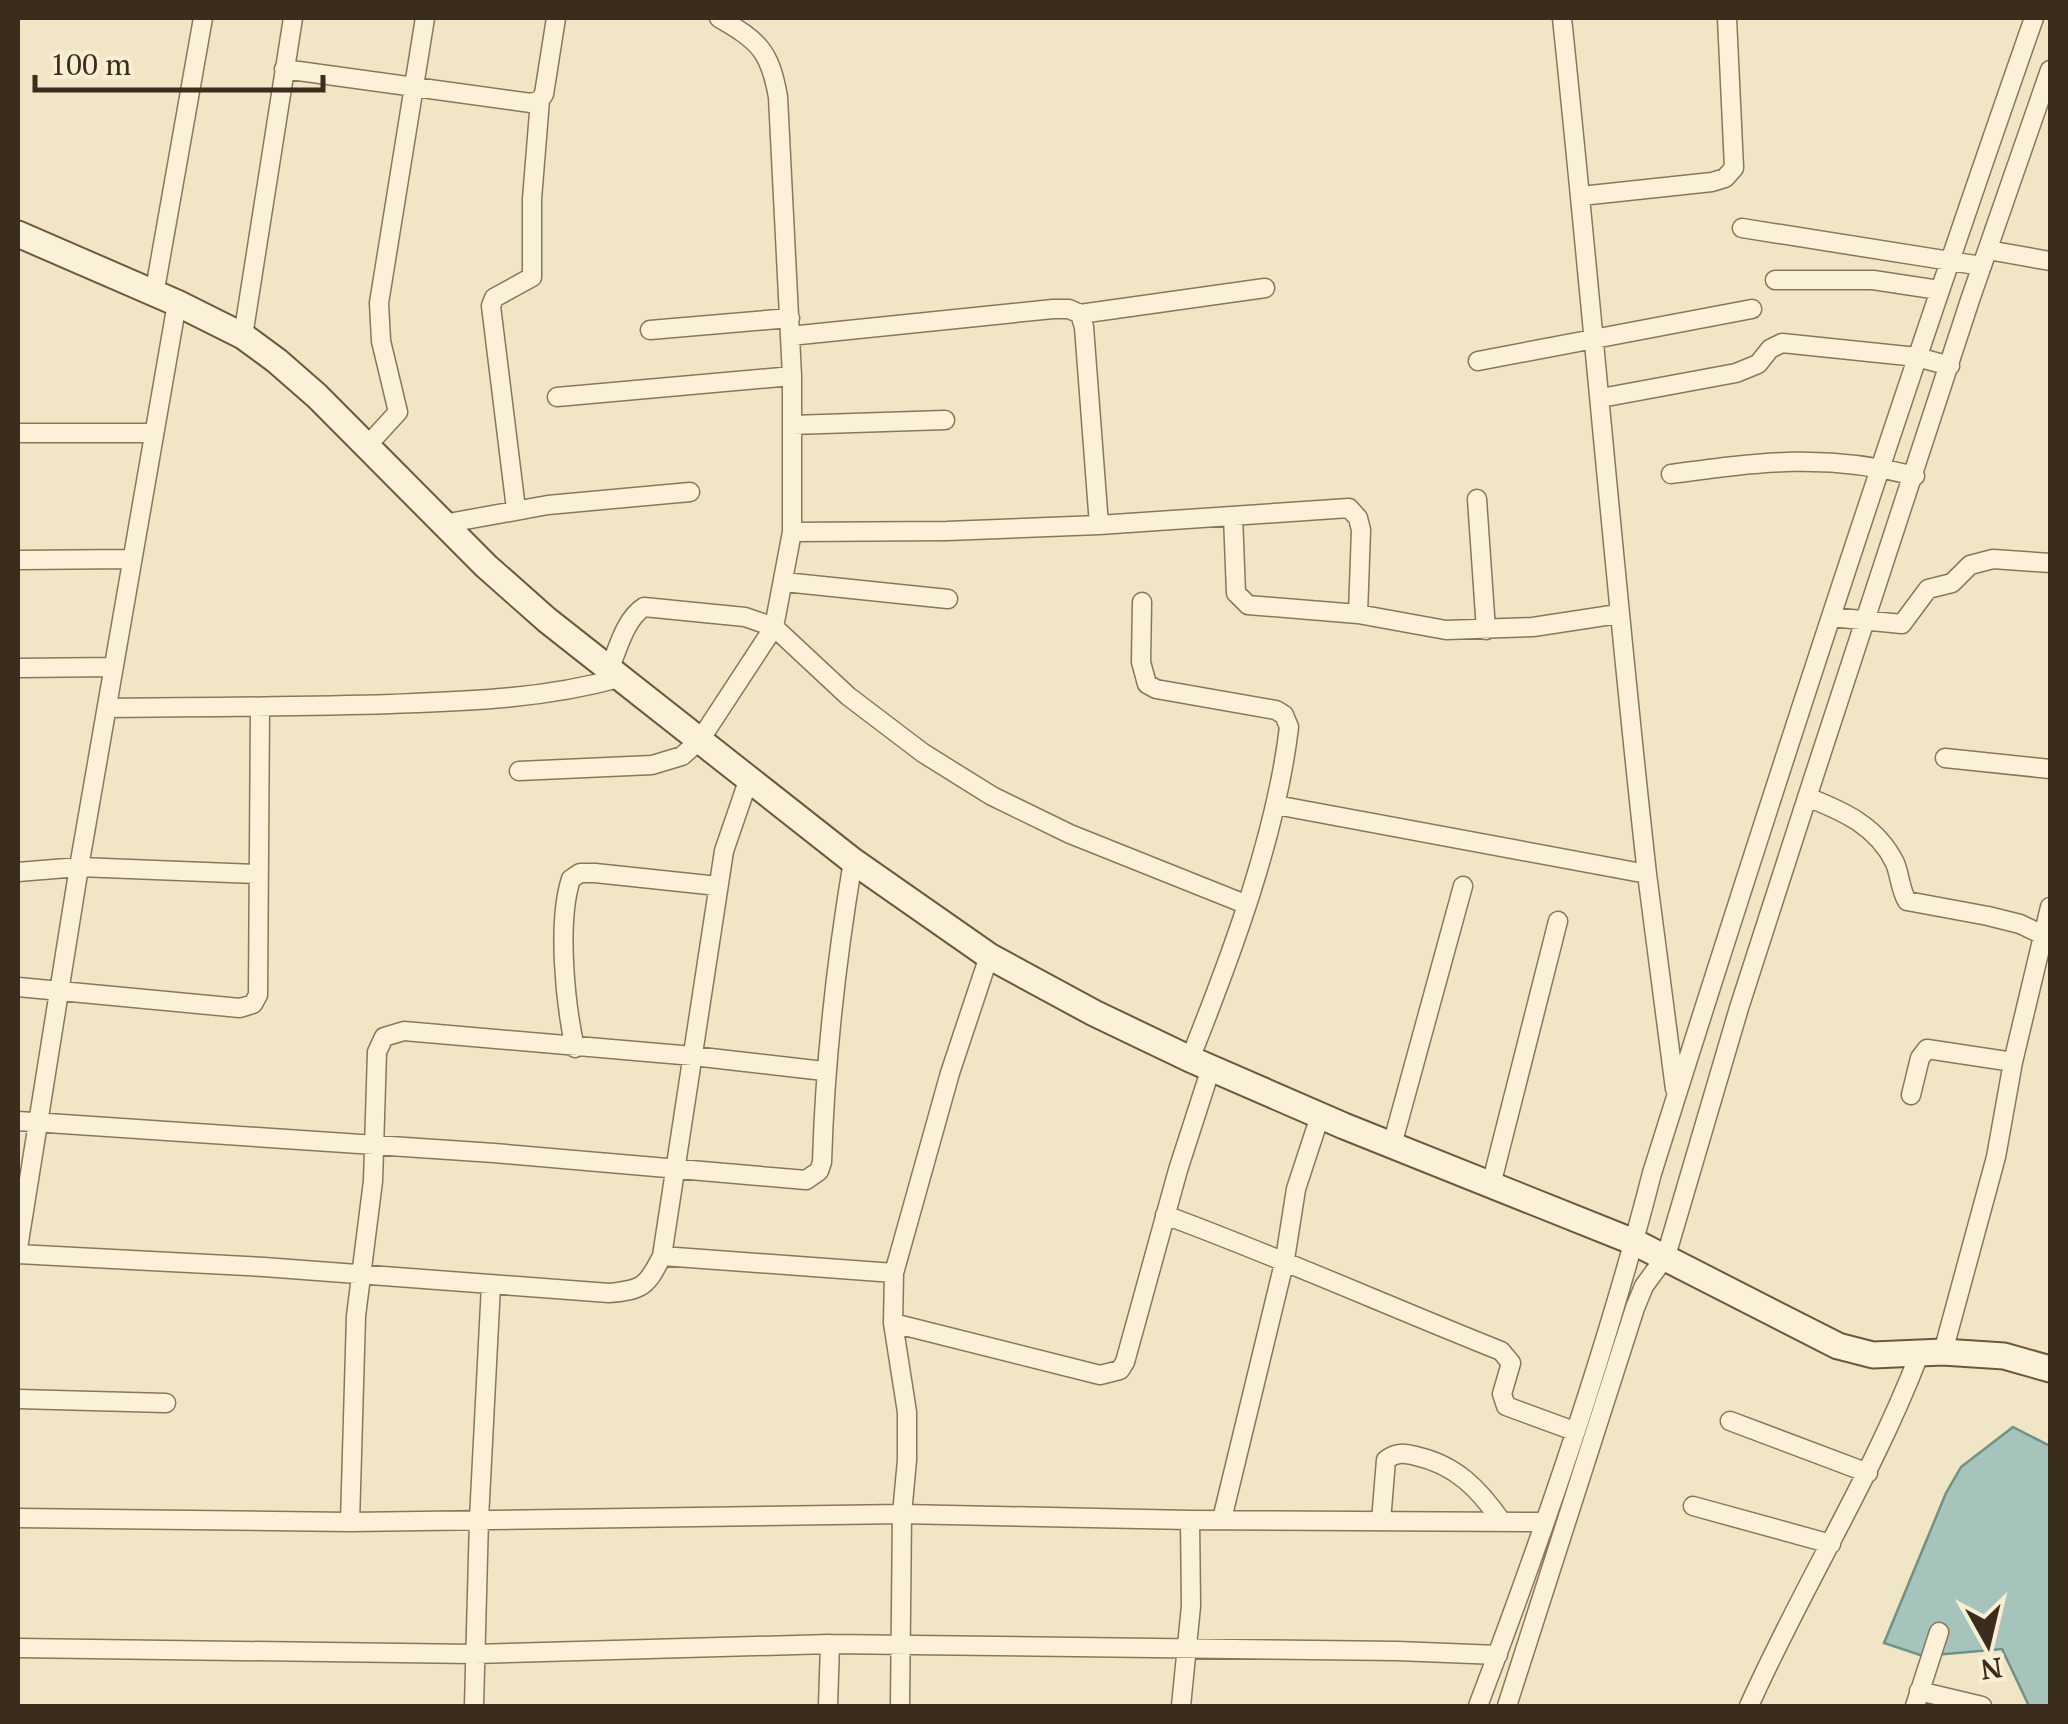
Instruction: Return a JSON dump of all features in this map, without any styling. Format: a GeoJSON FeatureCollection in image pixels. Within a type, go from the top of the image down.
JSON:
{"type":"FeatureCollection","features":[{"type":"Feature","properties":{"kind":"street"},"geometry":{"type":"LineString","coordinates":[[204,18],[165,299],[152,432],[59,992],[27,1122],[18,1246],[362,1276],[609,1293],[635,1291],[650,1280],[662,1256],[724,850],[748,781]]}},
{"type":"Feature","properties":{"kind":"street"},"geometry":{"type":"LineString","coordinates":[[243,336],[292,18]]}},
{"type":"Feature","properties":{"kind":"street"},"geometry":{"type":"LineString","coordinates":[[366,447],[398,412],[382,341],[379,303],[424,18]]}},
{"type":"Feature","properties":{"kind":"street"},"geometry":{"type":"LineString","coordinates":[[516,509],[490,306],[494,298],[532,277],[532,200],[540,100],[546,86],[556,18]]}},
{"type":"Feature","properties":{"kind":"street"},"geometry":{"type":"LineString","coordinates":[[519,771],[668,763],[682,756],[700,740],[774,627],[792,532],[792,376],[778,97],[772,66],[763,48],[719,18]]}},
{"type":"Feature","properties":{"kind":"street"},"geometry":{"type":"LineString","coordinates":[[1562,18],[1601,398],[1618,614],[1676,1097]]}},
{"type":"Feature","properties":{"kind":"street"},"geometry":{"type":"LineString","coordinates":[[1581,196],[1712,182],[1725,178],[1734,168],[1727,18]]}},
{"type":"Feature","properties":{"kind":"street"},"geometry":{"type":"LineString","coordinates":[[1478,1706],[1574,1431],[1676,1097],[1949,259],[2037,18],[2050,21]]}},
{"type":"Feature","properties":{"kind":"street"},"geometry":{"type":"LineString","coordinates":[[284,68],[522,102],[540,100]]}},
{"type":"Feature","properties":{"kind":"street"},"geometry":{"type":"LineString","coordinates":[[1507,1706],[1634,1308],[1644,1286],[1666,1256],[1807,797],[2050,70]]}},
{"type":"Feature","properties":{"kind":"street"},"geometry":{"type":"LineString","coordinates":[[1969,204],[2000,214]]}},
{"type":"Feature","properties":{"kind":"street"},"geometry":{"type":"LineString","coordinates":[[1742,228],[1949,259],[2050,261]]}},
{"type":"Feature","properties":{"kind":"street"},"geometry":{"type":"LineString","coordinates":[[18,234],[243,336],[317,396],[486,566],[614,674],[852,862],[989,956],[1094,1013],[1201,1064],[1666,1256],[1838,1346],[1874,1355],[2004,1356],[2050,1369]]}},
{"type":"Feature","properties":{"kind":"street"},"geometry":{"type":"LineString","coordinates":[[1775,280],[1873,280],[1939,290]]}},
{"type":"Feature","properties":{"kind":"street"},"geometry":{"type":"LineString","coordinates":[[650,330],[790,327],[1053,308],[1080,314],[1265,288]]}},
{"type":"Feature","properties":{"kind":"street"},"geometry":{"type":"LineString","coordinates":[[1478,360],[1752,308]]}},
{"type":"Feature","properties":{"kind":"street"},"geometry":{"type":"LineString","coordinates":[[1080,314],[1099,525]]}},
{"type":"Feature","properties":{"kind":"street"},"geometry":{"type":"LineString","coordinates":[[1601,398],[1736,373],[1758,364],[1770,348],[1782,342],[1917,357],[1950,366]]}},
{"type":"Feature","properties":{"kind":"street"},"geometry":{"type":"LineString","coordinates":[[557,396],[792,376]]}},
{"type":"Feature","properties":{"kind":"street"},"geometry":{"type":"LineString","coordinates":[[792,425],[945,420]]}},
{"type":"Feature","properties":{"kind":"street"},"geometry":{"type":"LineString","coordinates":[[18,434],[152,432]]}},
{"type":"Feature","properties":{"kind":"street"},"geometry":{"type":"LineString","coordinates":[[1671,474],[1785,459],[1882,468],[1915,476]]}},
{"type":"Feature","properties":{"kind":"street"},"geometry":{"type":"LineString","coordinates":[[444,524],[516,509],[690,492]]}},
{"type":"Feature","properties":{"kind":"street"},"geometry":{"type":"LineString","coordinates":[[1477,499],[1486,630]]}},
{"type":"Feature","properties":{"kind":"street"},"geometry":{"type":"LineString","coordinates":[[792,532],[1099,525],[1348,508],[1358,518],[1361,530],[1358,614]]}},
{"type":"Feature","properties":{"kind":"street"},"geometry":{"type":"LineString","coordinates":[[1233,516],[1234,584],[1240,600],[1248,605],[1358,614],[1446,630],[1534,627],[1618,614]]}},
{"type":"Feature","properties":{"kind":"street"},"geometry":{"type":"LineString","coordinates":[[1852,557],[1884,566]]}},
{"type":"Feature","properties":{"kind":"street"},"geometry":{"type":"LineString","coordinates":[[1832,617],[1902,624],[1928,590],[1952,582],[1970,565],[2029,559],[2050,563]]}},
{"type":"Feature","properties":{"kind":"street"},"geometry":{"type":"LineString","coordinates":[[18,560],[131,560]]}},
{"type":"Feature","properties":{"kind":"street"},"geometry":{"type":"LineString","coordinates":[[784,582],[948,598]]}},
{"type":"Feature","properties":{"kind":"street"},"geometry":{"type":"LineString","coordinates":[[894,1324],[1087,1372],[1111,1374],[1125,1362],[1166,1215],[1225,970],[1276,805],[1289,727],[1284,715],[1276,710],[1156,689],[1147,684],[1141,662],[1142,602]]}},
{"type":"Feature","properties":{"kind":"street"},"geometry":{"type":"LineString","coordinates":[[614,674],[629,624],[644,607],[745,617],[774,627],[848,696],[922,753],[992,796],[1070,834],[1245,904]]}},
{"type":"Feature","properties":{"kind":"street"},"geometry":{"type":"LineString","coordinates":[[18,668],[114,667]]}},
{"type":"Feature","properties":{"kind":"street"},"geometry":{"type":"LineString","coordinates":[[106,708],[524,698],[572,691],[614,674]]}},
{"type":"Feature","properties":{"kind":"street"},"geometry":{"type":"LineString","coordinates":[[18,988],[240,1008],[253,1004],[258,995],[260,707]]}},
{"type":"Feature","properties":{"kind":"street"},"geometry":{"type":"LineString","coordinates":[[1944,758],[2050,769]]}},
{"type":"Feature","properties":{"kind":"street"},"geometry":{"type":"LineString","coordinates":[[1783,766],[1814,776]]}},
{"type":"Feature","properties":{"kind":"street"},"geometry":{"type":"LineString","coordinates":[[1807,797],[1852,816],[1874,832],[1890,853],[1908,901],[2020,924],[2043,935]]}},
{"type":"Feature","properties":{"kind":"street"},"geometry":{"type":"LineString","coordinates":[[1276,805],[1647,874]]}},
{"type":"Feature","properties":{"kind":"street"},"geometry":{"type":"LineString","coordinates":[[27,1122],[606,1162],[794,1180],[814,1177],[822,1162],[824,1071],[852,862]]}},
{"type":"Feature","properties":{"kind":"street"},"geometry":{"type":"LineString","coordinates":[[18,872],[79,867],[257,874]]}},
{"type":"Feature","properties":{"kind":"street"},"geometry":{"type":"LineString","coordinates":[[574,1048],[566,991],[567,900],[571,878],[595,872],[718,886]]}},
{"type":"Feature","properties":{"kind":"street"},"geometry":{"type":"LineString","coordinates":[[1392,1145],[1463,886]]}},
{"type":"Feature","properties":{"kind":"street"},"geometry":{"type":"LineString","coordinates":[[1748,1706],[1931,1353],[1992,1173],[2013,1062],[2050,907]]}},
{"type":"Feature","properties":{"kind":"street"},"geometry":{"type":"LineString","coordinates":[[1492,1185],[1558,921]]}},
{"type":"Feature","properties":{"kind":"street"},"geometry":{"type":"LineString","coordinates":[[900,1706],[906,1412],[894,1324],[894,1273],[950,1074],[989,956]]}},
{"type":"Feature","properties":{"kind":"street"},"geometry":{"type":"LineString","coordinates":[[1708,1000],[1740,1008]]}},
{"type":"Feature","properties":{"kind":"street"},"geometry":{"type":"LineString","coordinates":[[350,1522],[355,1331],[375,1146],[377,1052],[384,1037],[404,1031],[824,1071]]}},
{"type":"Feature","properties":{"kind":"street"},"geometry":{"type":"LineString","coordinates":[[1911,1095],[1920,1058],[1928,1050],[2013,1062]]}},
{"type":"Feature","properties":{"kind":"street"},"geometry":{"type":"LineString","coordinates":[[1222,1519],[1285,1259],[1296,1190],[1320,1116]]}},
{"type":"Feature","properties":{"kind":"street"},"geometry":{"type":"LineString","coordinates":[[1166,1215],[1285,1259],[1500,1351],[1511,1363],[1502,1394],[1506,1406],[1574,1431]]}},
{"type":"Feature","properties":{"kind":"street"},"geometry":{"type":"LineString","coordinates":[[662,1256],[894,1273]]}},
{"type":"Feature","properties":{"kind":"street"},"geometry":{"type":"LineString","coordinates":[[474,1706],[491,1285]]}},
{"type":"Feature","properties":{"kind":"street"},"geometry":{"type":"LineString","coordinates":[[18,1399],[166,1403]]}},
{"type":"Feature","properties":{"kind":"street"},"geometry":{"type":"LineString","coordinates":[[1730,1421],[1868,1473]]}},
{"type":"Feature","properties":{"kind":"street"},"geometry":{"type":"LineString","coordinates":[[1382,1521],[1386,1460],[1402,1453],[1445,1465],[1465,1478],[1502,1522]]}},
{"type":"Feature","properties":{"kind":"street"},"geometry":{"type":"LineString","coordinates":[[1694,1506],[1831,1544]]}},
{"type":"Feature","properties":{"kind":"street"},"geometry":{"type":"LineString","coordinates":[[18,1518],[350,1522],[902,1514],[1544,1522]]}},
{"type":"Feature","properties":{"kind":"street"},"geometry":{"type":"LineString","coordinates":[[1181,1706],[1188,1650],[1190,1520]]}},
{"type":"Feature","properties":{"kind":"street"},"geometry":{"type":"LineString","coordinates":[[1938,1632],[1917,1699],[1982,1706]]}},
{"type":"Feature","properties":{"kind":"street"},"geometry":{"type":"LineString","coordinates":[[18,1648],[474,1654],[830,1644],[1498,1654]]}},
{"type":"Feature","properties":{"kind":"street"},"geometry":{"type":"LineString","coordinates":[[828,1706],[830,1644]]}},
{"type":"Feature","properties":{"kind":"water"},"geometry":{"type":"Polygon","coordinates":[[[2013,1427],[2050,1446],[2050,1706],[2029,1706],[2002,1649],[1923,1656],[1884,1643],[1946,1493],[1961,1467],[2013,1427]]]}}]}
